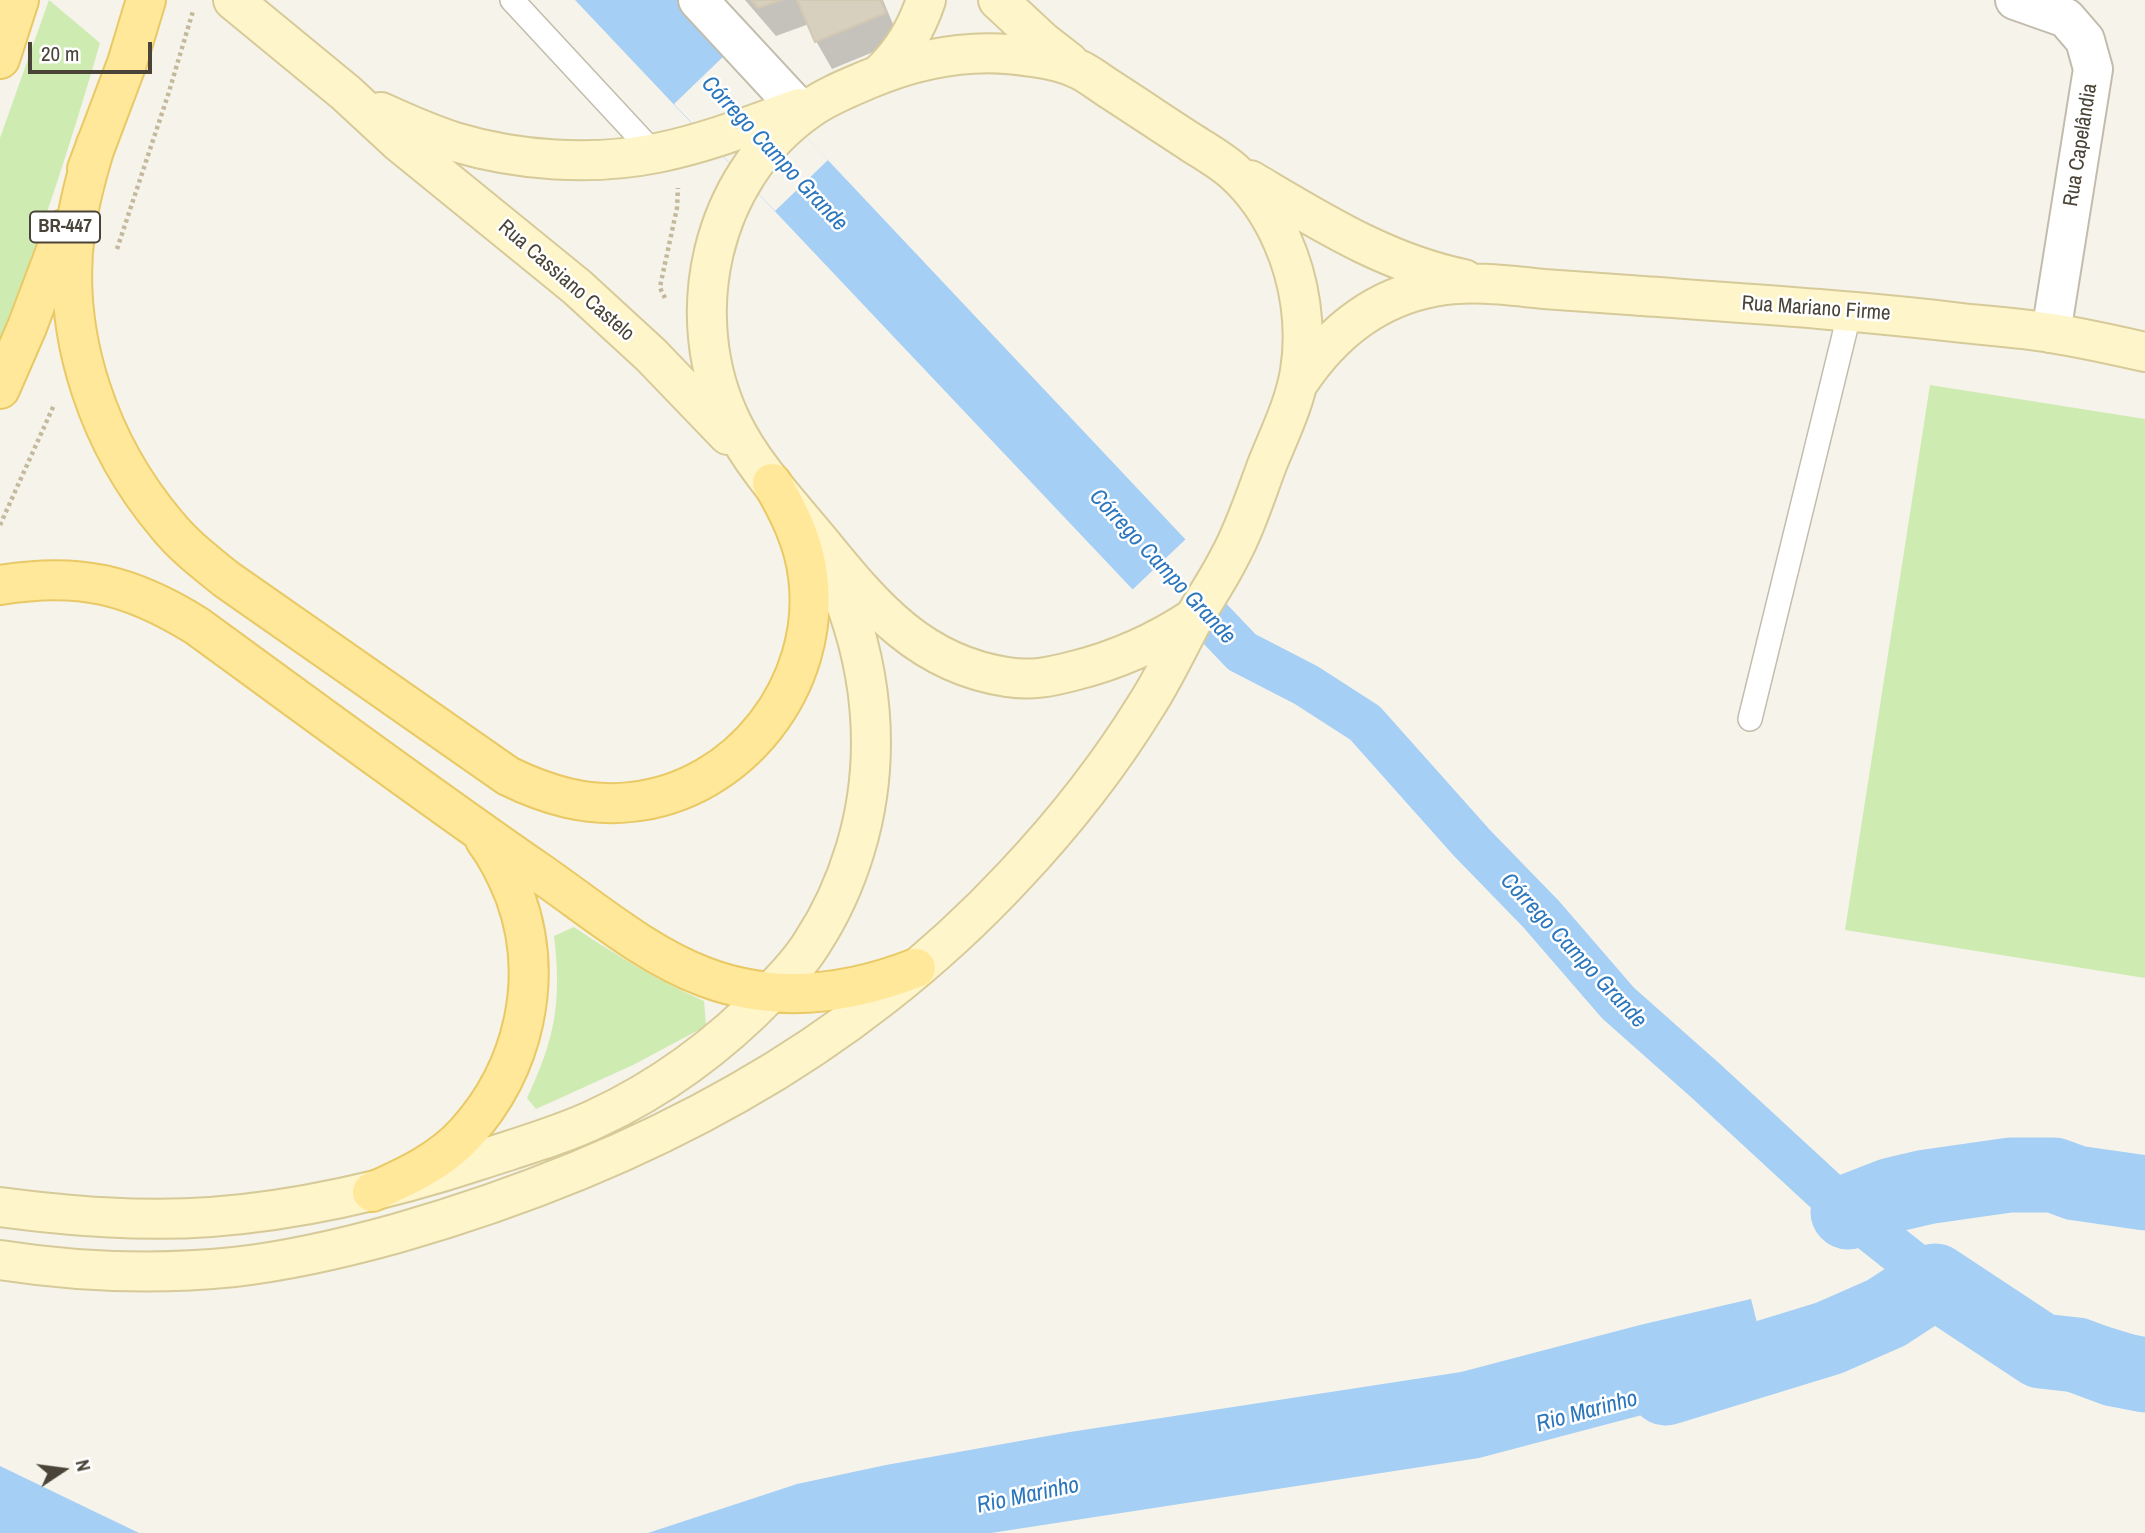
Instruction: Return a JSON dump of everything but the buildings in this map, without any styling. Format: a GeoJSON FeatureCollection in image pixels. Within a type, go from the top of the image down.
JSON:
{"type":"FeatureCollection","features":[{"type":"Feature","properties":{"kind":"main road"},"geometry":{"type":"LineString","coordinates":[[0,59],[19,0]]}},
{"type":"Feature","properties":{"kind":"main road","name":"BR-447"},"geometry":{"type":"LineString","coordinates":[[0,389],[27,327],[127,63],[146,0]]}},
{"type":"Feature","properties":{"kind":"main road","name":"Rua Cassiano Castelo"},"geometry":{"type":"LineString","coordinates":[[233,0],[605,313],[651,355],[772,482]]}},
{"type":"Feature","properties":{"kind":"main road"},"geometry":{"type":"LineString","coordinates":[[879,75],[896,58],[909,39],[926,0]]}},
{"type":"Feature","properties":{"kind":"main road"},"geometry":{"type":"LineString","coordinates":[[998,0],[1042,41],[1077,68],[1230,168],[1345,236],[1383,254],[1455,277],[1486,283]]}},
{"type":"Feature","properties":{"kind":"main road","name":"Rua Cassiano Castelo"},"geometry":{"type":"LineString","coordinates":[[346,93],[381,113],[456,142],[534,157],[614,158],[654,153],[708,140],[798,111],[879,75],[935,57],[1002,52],[1077,68]]}},
{"type":"Feature","properties":{"kind":"main road"},"geometry":{"type":"LineString","coordinates":[[798,111],[744,178],[725,213],[714,249],[707,286],[706,324],[711,361],[721,398],[736,432],[772,482],[863,595],[915,641],[943,657],[1006,677],[1038,680],[1169,645]]}},
{"type":"Feature","properties":{"kind":"main road"},"geometry":{"type":"LineString","coordinates":[[96,144],[82,189],[76,224],[73,283],[77,330],[102,421],[123,463],[144,496],[168,527],[226,579],[508,776],[537,790],[568,799],[599,803],[631,802],[662,796],[693,785],[720,769],[745,749],[767,726],[785,699],[798,671],[806,640],[809,608],[808,576],[802,545],[791,515],[772,482]]}},
{"type":"Feature","properties":{"kind":"main road"},"geometry":{"type":"LineString","coordinates":[[1230,168],[1252,191],[1270,217],[1284,244],[1295,275],[1302,310],[1303,334],[1299,382]]}},
{"type":"Feature","properties":{"kind":"main road"},"geometry":{"type":"LineString","coordinates":[[0,1260],[103,1271],[169,1271],[235,1267],[352,1245],[443,1220],[595,1164],[668,1131],[744,1090],[815,1045],[884,995],[949,940],[1012,879],[1069,814],[1123,742],[1150,700],[1169,645],[1195,617],[1228,561],[1251,510],[1299,382],[1314,359],[1355,320],[1379,305],[1431,287],[1486,283]]}},
{"type":"Feature","properties":{"kind":"main road","name":"Rua Mariano Firme"},"geometry":{"type":"LineString","coordinates":[[1486,283],[1850,311],[2051,333],[2145,352]]}},
{"type":"Feature","properties":{"kind":"main road"},"geometry":{"type":"LineString","coordinates":[[0,1207],[59,1215],[122,1218],[210,1217],[274,1210],[372,1192],[461,1166],[593,1120],[675,1075],[713,1047],[748,1017],[811,946],[832,909],[861,830],[869,789],[872,747],[864,663],[853,622],[817,538]]}},
{"type":"Feature","properties":{"kind":"main road"},"geometry":{"type":"LineString","coordinates":[[0,585],[34,580],[102,584],[167,608],[197,626],[474,828],[671,962],[706,978],[743,988],[814,993],[883,981],[916,968]]}},
{"type":"Feature","properties":{"kind":"main road"},"geometry":{"type":"LineString","coordinates":[[372,1192],[417,1171],[465,1135],[488,1106],[507,1074],[520,1041],[530,976],[527,943],[509,880],[494,851],[474,828]]}},
{"type":"Feature","properties":{"kind":"street"},"geometry":{"type":"LineString","coordinates":[[698,0],[798,111]]}},
{"type":"Feature","properties":{"kind":"street","name":"Rua Capelândia"},"geometry":{"type":"LineString","coordinates":[[2015,0],[2066,18],[2085,40],[2093,69],[2051,333]]}},
{"type":"Feature","properties":{"kind":"lane"},"geometry":{"type":"LineString","coordinates":[[512,0],[654,153]]}},
{"type":"Feature","properties":{"kind":"lane"},"geometry":{"type":"LineString","coordinates":[[1750,719],[1850,311]]}},
{"type":"Feature","properties":{"kind":"path"},"geometry":{"type":"LineString","coordinates":[[117,250],[197,0]]}},
{"type":"Feature","properties":{"kind":"path"},"geometry":{"type":"LineString","coordinates":[[0,525],[56,400],[91,388]]}},
{"type":"Feature","properties":{"kind":"green space"},"geometry":{"type":"Polygon","coordinates":[[[49,0],[100,43],[54,192],[0,339],[0,138],[49,0]]]}},
{"type":"Feature","properties":{"kind":"green space"},"geometry":{"type":"Polygon","coordinates":[[[1930,385],[2145,419],[2145,978],[1845,930],[1930,385]]]}},
{"type":"Feature","properties":{"kind":"green space"},"geometry":{"type":"Polygon","coordinates":[[[574,927],[638,967],[704,1001],[706,1026],[633,1065],[536,1109],[527,1098],[544,1057],[554,1020],[557,981],[554,936],[574,927]]]}},
{"type":"Feature","properties":{"kind":"water"},"geometry":{"type":"Polygon","coordinates":[[[575,0],[677,0],[1268,627],[1136,593],[575,0]]]}},
{"type":"Feature","properties":{"kind":"water"},"geometry":{"type":"Polygon","coordinates":[[[1751,1299],[1772,1383],[1479,1458],[991,1533],[648,1533],[797,1484],[886,1465],[1070,1432],[1461,1372],[1751,1299]]]}},
{"type":"Feature","properties":{"kind":"water"},"geometry":{"type":"Polygon","coordinates":[[[2090,1321],[2145,1338],[2145,1412],[2105,1405],[2063,1390],[2090,1321]]]}},
{"type":"Feature","properties":{"kind":"water"},"geometry":{"type":"Polygon","coordinates":[[[0,1466],[139,1533],[0,1533],[0,1466]]]}},
{"type":"Feature","properties":{"kind":"pier"},"geometry":{"type":"Polygon","coordinates":[[[727,53],[828,160],[775,211],[674,104],[727,53]]]}},
{"type":"Feature","properties":{"kind":"pier"},"geometry":{"type":"Polygon","coordinates":[[[1188,537],[1272,626],[1216,681],[1130,592],[1188,537]]]}},
{"type":"Feature","properties":{"kind":"waterway","name":"Córrego Campo Grande"},"geometry":{"type":"LineString","coordinates":[[1201,609],[1242,652],[1306,685],[1365,723],[1472,843],[1541,914],[1618,1003],[1848,1212],[1935,1281]]}},
{"type":"Feature","properties":{"kind":"waterway","name":"Rio Marinho"},"geometry":{"type":"LineString","coordinates":[[1848,1212],[1892,1195],[1926,1187],[2010,1175],[2054,1175],[2076,1183],[2145,1193]]}},
{"type":"Feature","properties":{"kind":"waterway","name":"Rio Marinho"},"geometry":{"type":"LineString","coordinates":[[1666,1388],[1829,1338],[1886,1313],[1935,1281],[2041,1351],[2077,1355],[2114,1369],[2145,1375]]}}]}
